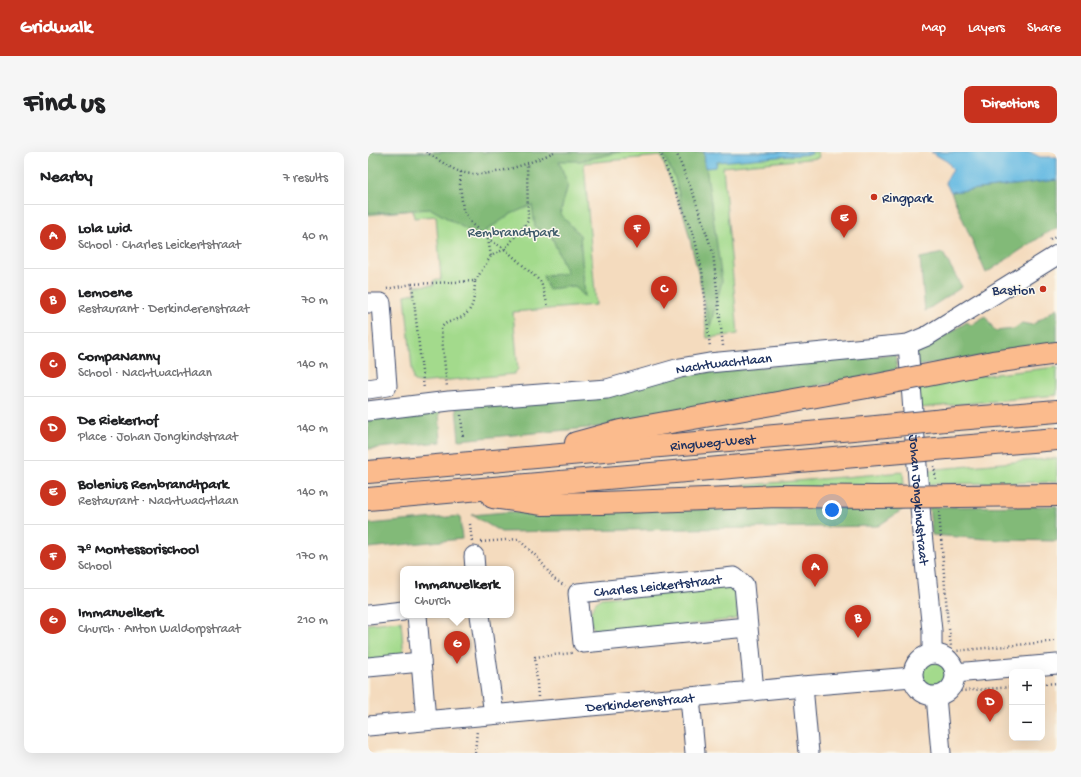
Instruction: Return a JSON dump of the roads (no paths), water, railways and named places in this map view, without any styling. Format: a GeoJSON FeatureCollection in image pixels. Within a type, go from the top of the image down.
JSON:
{"type":"FeatureCollection","features":[{"type":"Feature","properties":{"kind":"highway"},"geometry":{"type":"LineString","coordinates":[[521,458],[620,431],[867,387],[948,370],[1057,353]]}},
{"type":"Feature","properties":{"kind":"highway","name":"Ringweg-West"},"geometry":{"type":"LineString","coordinates":[[368,472],[1057,411]]}},
{"type":"Feature","properties":{"kind":"highway","name":"Ringweg-West"},"geometry":{"type":"LineString","coordinates":[[368,499],[1057,439]]}},
{"type":"Feature","properties":{"kind":"highway"},"geometry":{"type":"LineString","coordinates":[[450,492],[543,504],[779,496],[877,497],[1057,495]]}},
{"type":"Feature","properties":{"kind":"street","name":"Nachtwachtlaan"},"geometry":{"type":"LineString","coordinates":[[368,411],[426,403],[607,389],[680,368],[717,362],[754,360],[908,344],[927,336],[1057,255]]}},
{"type":"Feature","properties":{"kind":"street"},"geometry":{"type":"LineString","coordinates":[[368,303],[381,303],[387,386],[368,389]]}},
{"type":"Feature","properties":{"kind":"street","name":"Johan Jongkindstraat"},"geometry":{"type":"LineString","coordinates":[[908,344],[922,534],[932,631],[947,668]]}},
{"type":"Feature","properties":{"kind":"street","name":"Charles Leickertstraat"},"geometry":{"type":"LineString","coordinates":[[747,627],[583,643],[578,593],[734,577],[744,585],[754,691]]}},
{"type":"Feature","properties":{"kind":"street"},"geometry":{"type":"LineString","coordinates":[[368,615],[400,611]]}},
{"type":"Feature","properties":{"kind":"street"},"geometry":{"type":"LineString","coordinates":[[417,618],[426,720]]}},
{"type":"Feature","properties":{"kind":"street"},"geometry":{"type":"LineString","coordinates":[[480,618],[486,715]]}},
{"type":"Feature","properties":{"kind":"street"},"geometry":{"type":"LineString","coordinates":[[947,668],[947,692],[936,696],[924,694],[914,684],[912,677],[914,668],[917,661],[922,657],[947,668],[1057,664]]}},
{"type":"Feature","properties":{"kind":"street"},"geometry":{"type":"LineString","coordinates":[[368,667],[421,662]]}},
{"type":"Feature","properties":{"kind":"street","name":"Derkinderenstraat"},"geometry":{"type":"LineString","coordinates":[[368,726],[912,677]]}},
{"type":"Feature","properties":{"kind":"street"},"geometry":{"type":"LineString","coordinates":[[803,686],[808,753]]}},
{"type":"Feature","properties":{"kind":"street"},"geometry":{"type":"LineString","coordinates":[[936,696],[941,753]]}},
{"type":"Feature","properties":{"kind":"street"},"geometry":{"type":"LineString","coordinates":[[690,697],[695,753]]}},
{"type":"Feature","properties":{"kind":"water"},"geometry":{"type":"Polygon","coordinates":[[[704,152],[811,152],[812,154],[717,162],[716,167],[707,168],[705,165],[704,152]]]}},
{"type":"Feature","properties":{"kind":"water"},"geometry":{"type":"Polygon","coordinates":[[[931,152],[1030,152],[1040,157],[1057,157],[1057,180],[951,192],[945,182],[953,170],[948,162],[931,152]]]}},
{"type":"Feature","properties":{"kind":"place","name":"Ringpark"},"geometry":{"type":"Point","coordinates":[874,197]}},
{"type":"Feature","properties":{"kind":"place","name":"Bolenius Rembrandtpark"},"geometry":{"type":"Point","coordinates":[844,238]}},
{"type":"Feature","properties":{"kind":"place","name":"7ᵉ Montessorischool"},"geometry":{"type":"Point","coordinates":[637,248]}},
{"type":"Feature","properties":{"kind":"place","name":"Bastion"},"geometry":{"type":"Point","coordinates":[1043,289]}},
{"type":"Feature","properties":{"kind":"place","name":"CompaNanny"},"geometry":{"type":"Point","coordinates":[664,309]}},
{"type":"Feature","properties":{"kind":"place","name":"Lola Luid"},"geometry":{"type":"Point","coordinates":[815,587]}},
{"type":"Feature","properties":{"kind":"place","name":"Lemoene"},"geometry":{"type":"Point","coordinates":[858,638]}},
{"type":"Feature","properties":{"kind":"place","name":"Immanuelkerk"},"geometry":{"type":"Point","coordinates":[457,664]}},
{"type":"Feature","properties":{"kind":"place","name":"De Riekerhof"},"geometry":{"type":"Point","coordinates":[990,722]}},
{"type":"Feature","properties":{"kind":"park label","name":"Rembrandtpark"},"geometry":{"type":"Point","coordinates":[513,231]}}]}
